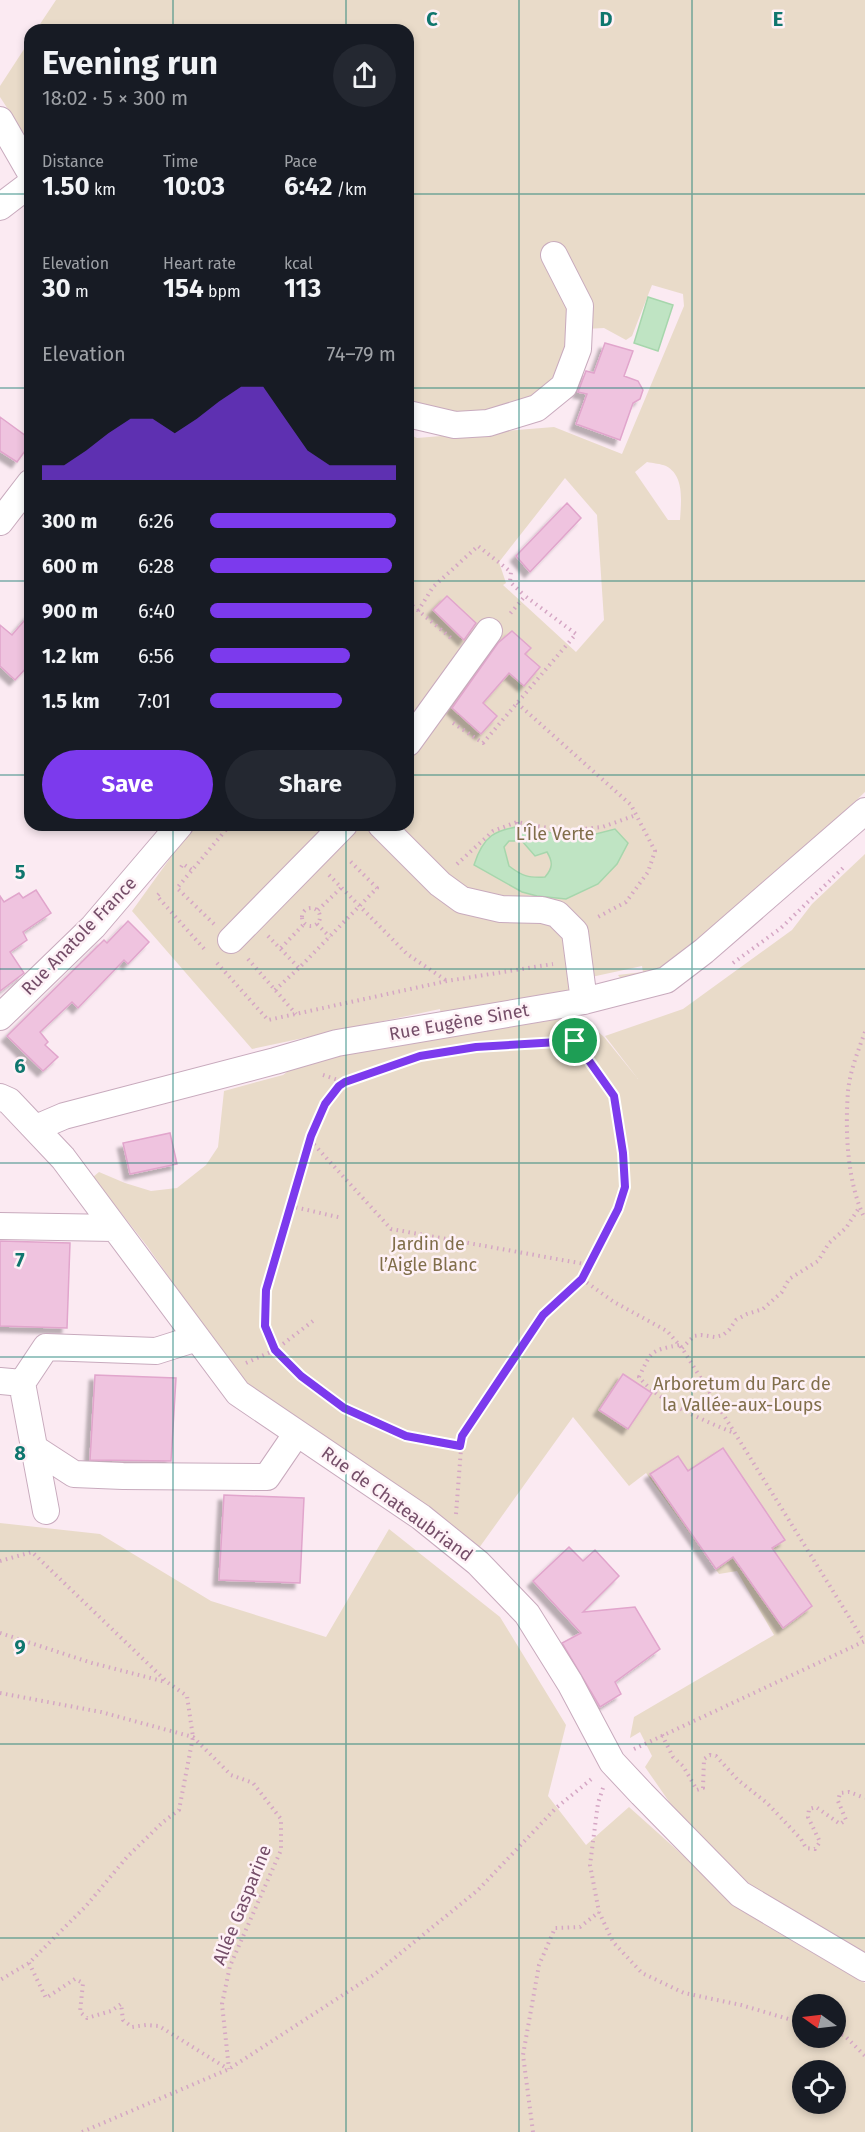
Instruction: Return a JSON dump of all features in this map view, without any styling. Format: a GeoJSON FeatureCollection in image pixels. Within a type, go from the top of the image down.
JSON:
{"type":"FeatureCollection","features":[{"type":"Feature","properties":{"kind":"street"},"geometry":{"type":"LineString","coordinates":[[0,120],[24,162]]}},
{"type":"Feature","properties":{"kind":"street"},"geometry":{"type":"LineString","coordinates":[[0,207],[24,189]]}},
{"type":"Feature","properties":{"kind":"street"},"geometry":{"type":"LineString","coordinates":[[414,415],[455,425],[488,423],[537,408],[564,386],[578,349],[580,306],[554,255]]}},
{"type":"Feature","properties":{"kind":"street"},"geometry":{"type":"LineString","coordinates":[[0,522],[24,491]]}},
{"type":"Feature","properties":{"kind":"street"},"geometry":{"type":"LineString","coordinates":[[414,735],[489,631]]}},
{"type":"Feature","properties":{"kind":"street","name":"Rue Eugène Sinet"},"geometry":{"type":"LineString","coordinates":[[36,1128],[64,1116],[337,1043],[579,1001],[666,980],[704,951],[865,811]]}},
{"type":"Feature","properties":{"kind":"street","name":"Rue Anatole France"},"geometry":{"type":"LineString","coordinates":[[0,1017],[93,927],[175,831]]}},
{"type":"Feature","properties":{"kind":"street"},"geometry":{"type":"LineString","coordinates":[[231,940],[338,831]]}},
{"type":"Feature","properties":{"kind":"street"},"geometry":{"type":"LineString","coordinates":[[387,831],[437,882],[462,900],[501,909],[542,910],[557,914],[575,932],[579,959],[579,1001]]}},
{"type":"Feature","properties":{"kind":"street","name":"Rue de Chateaubriand"},"geometry":{"type":"LineString","coordinates":[[0,1097],[9,1101],[63,1158],[237,1393],[444,1534],[497,1581],[527,1614],[570,1683],[612,1762],[740,1894],[865,1968]]}},
{"type":"Feature","properties":{"kind":"street"},"geometry":{"type":"LineString","coordinates":[[0,1226],[115,1228]]}},
{"type":"Feature","properties":{"kind":"street"},"geometry":{"type":"LineString","coordinates":[[46,1511],[34,1448],[11,1382],[46,1347],[156,1351],[197,1338]]}},
{"type":"Feature","properties":{"kind":"street"},"geometry":{"type":"LineString","coordinates":[[34,1448],[74,1474],[267,1477],[297,1433]]}},
{"type":"Feature","properties":{"kind":"path"},"geometry":{"type":"LineString","coordinates":[[418,611],[434,587],[477,546],[511,572],[510,582],[525,596],[576,634],[483,743],[433,708]]}},
{"type":"Feature","properties":{"kind":"path"},"geometry":{"type":"LineString","coordinates":[[489,631],[501,626],[525,596]]}},
{"type":"Feature","properties":{"kind":"path"},"geometry":{"type":"LineString","coordinates":[[414,607],[471,655]]}},
{"type":"Feature","properties":{"kind":"path"},"geometry":{"type":"LineString","coordinates":[[517,703],[631,806],[655,851],[648,872],[626,902],[592,919],[575,932]]}},
{"type":"Feature","properties":{"kind":"path"},"geometry":{"type":"LineString","coordinates":[[437,882],[493,831],[518,822],[563,831],[602,827],[636,815]]}},
{"type":"Feature","properties":{"kind":"path"},"geometry":{"type":"LineString","coordinates":[[518,822],[518,845]]}},
{"type":"Feature","properties":{"kind":"path"},"geometry":{"type":"LineString","coordinates":[[225,831],[177,888],[231,940],[296,1014]]}},
{"type":"Feature","properties":{"kind":"path"},"geometry":{"type":"LineString","coordinates":[[275,990],[377,888],[345,856]]}},
{"type":"Feature","properties":{"kind":"path"},"geometry":{"type":"LineString","coordinates":[[180,868],[183,864],[192,870]]}},
{"type":"Feature","properties":{"kind":"path"},"geometry":{"type":"LineString","coordinates":[[327,873],[407,954],[447,981]]}},
{"type":"Feature","properties":{"kind":"path"},"geometry":{"type":"LineString","coordinates":[[318,910],[342,887]]}},
{"type":"Feature","properties":{"kind":"path"},"geometry":{"type":"LineString","coordinates":[[304,924],[302,915],[304,910],[312,907],[318,910],[320,915],[317,924]]}},
{"type":"Feature","properties":{"kind":"path"},"geometry":{"type":"LineString","coordinates":[[304,924],[312,926],[317,924]]}},
{"type":"Feature","properties":{"kind":"path"},"geometry":{"type":"LineString","coordinates":[[281,948],[304,924]]}},
{"type":"Feature","properties":{"kind":"path"},"geometry":{"type":"LineString","coordinates":[[317,924],[330,937]]}},
{"type":"Feature","properties":{"kind":"path"},"geometry":{"type":"LineString","coordinates":[[266,934],[299,968]]}},
{"type":"Feature","properties":{"kind":"path"},"geometry":{"type":"LineString","coordinates":[[268,1020],[447,981],[579,959]]}},
{"type":"Feature","properties":{"kind":"path"},"geometry":{"type":"LineString","coordinates":[[444,1534],[452,1528],[457,1506],[462,1436],[543,1315],[582,1279],[618,1209],[625,1187],[623,1153],[614,1096],[575,1041],[567,1018],[579,1001]]}},
{"type":"Feature","properties":{"kind":"path"},"geometry":{"type":"LineString","coordinates":[[865,1032],[849,1090],[849,1161],[859,1208],[865,1220]]}},
{"type":"Feature","properties":{"kind":"path"},"geometry":{"type":"LineString","coordinates":[[476,1047],[575,1041]]}},
{"type":"Feature","properties":{"kind":"path"},"geometry":{"type":"LineString","coordinates":[[420,1056],[339,1086],[325,1104],[310,1140],[266,1290],[265,1326],[275,1350],[301,1376],[344,1408],[406,1436],[460,1446]]}},
{"type":"Feature","properties":{"kind":"path"},"geometry":{"type":"LineString","coordinates":[[310,1140],[391,1229],[590,1265]]}},
{"type":"Feature","properties":{"kind":"path"},"geometry":{"type":"LineString","coordinates":[[290,1206],[342,1218]]}},
{"type":"Feature","properties":{"kind":"path"},"geometry":{"type":"LineString","coordinates":[[735,1433],[693,1415],[644,1384],[639,1377],[649,1355],[657,1350],[680,1346],[694,1336],[723,1335],[736,1320],[747,1314],[763,1310],[782,1292],[789,1279],[818,1261],[829,1243],[846,1228],[859,1208]]}},
{"type":"Feature","properties":{"kind":"path"},"geometry":{"type":"LineString","coordinates":[[582,1279],[614,1302],[667,1331],[680,1346],[865,1642],[662,1735],[673,1757],[683,1766],[697,1790],[703,1788],[704,1759],[710,1755],[716,1756],[738,1780],[767,1803],[801,1839],[806,1848],[815,1849],[820,1842],[808,1817],[809,1809],[816,1807],[840,1824],[846,1820],[838,1801],[840,1793],[849,1792],[865,1798]]}},
{"type":"Feature","properties":{"kind":"path"},"geometry":{"type":"LineString","coordinates":[[275,1350],[313,1321]]}},
{"type":"Feature","properties":{"kind":"path"},"geometry":{"type":"LineString","coordinates":[[0,1561],[32,1552],[167,1682],[187,1696],[193,1737],[179,1810],[163,1822],[127,1857],[86,1906],[29,1963],[0,1980]]}},
{"type":"Feature","properties":{"kind":"path"},"geometry":{"type":"LineString","coordinates":[[0,1633],[92,1663],[167,1682]]}},
{"type":"Feature","properties":{"kind":"path","name":"Allée Gasparine"},"geometry":{"type":"LineString","coordinates":[[0,1693],[101,1712],[193,1737],[231,1775],[253,1783],[281,1819],[281,1850],[230,1966],[222,2004],[229,2069]]}},
{"type":"Feature","properties":{"kind":"path"},"geometry":{"type":"LineString","coordinates":[[612,1762],[598,1803],[590,1865],[599,1912],[613,1942],[642,1973],[684,1993],[741,2005],[792,2020]]}},
{"type":"Feature","properties":{"kind":"path"},"geometry":{"type":"LineString","coordinates":[[82,2132],[229,2069],[375,1974],[478,1890],[556,1808],[612,1762]]}},
{"type":"Feature","properties":{"kind":"path"},"geometry":{"type":"LineString","coordinates":[[533,2132],[523,2055],[539,1965],[555,1928],[580,1927],[599,1912]]}},
{"type":"Feature","properties":{"kind":"path"},"geometry":{"type":"LineString","coordinates":[[29,1963],[46,1998],[75,1979],[83,1983],[80,2012],[87,2018],[111,2011],[121,2004],[123,2020],[132,2027],[159,2026],[229,2069]]}},
{"type":"Feature","properties":{"kind":"path"},"geometry":{"type":"LineString","coordinates":[[846,2037],[865,2056]]}},
{"type":"Feature","properties":{"kind":"green space","name":"L'Île Verte"},"geometry":{"type":"Polygon","coordinates":[[[56,0],[865,0],[865,792],[773,879],[662,976],[624,983],[618,975],[643,972],[642,966],[573,981],[576,997],[441,1018],[440,1009],[252,1049],[132,911],[190,831],[414,831],[414,437],[554,427],[622,454],[684,306],[683,294],[652,285],[632,336],[626,340],[604,328],[566,330],[559,365],[541,396],[472,416],[414,406],[414,24],[40,24],[56,0]],[[647,462],[635,472],[668,520],[680,520],[679,483],[672,470],[647,462]],[[565,478],[499,562],[506,583],[503,585],[576,652],[604,620],[597,515],[565,478]]]}},
{"type":"Feature","properties":{"kind":"green space"},"geometry":{"type":"Polygon","coordinates":[[[24,49],[24,134],[0,97],[0,86],[24,49]]]}},
{"type":"Feature","properties":{"kind":"green space"},"geometry":{"type":"Polygon","coordinates":[[[865,854],[865,1955],[760,1893],[715,1853],[677,1813],[645,1767],[652,1756],[640,1732],[630,1738],[634,1717],[774,1635],[737,1571],[719,1574],[646,1473],[629,1486],[573,1417],[479,1548],[254,1392],[229,1362],[147,1246],[93,1177],[99,1172],[151,1191],[177,1188],[206,1165],[218,1147],[224,1091],[283,1075],[296,1065],[391,1045],[567,1018],[585,1020],[604,1037],[638,1079],[605,1036],[683,1009],[792,930],[812,904],[865,854]]]}},
{"type":"Feature","properties":{"kind":"green space"},"geometry":{"type":"Polygon","coordinates":[[[0,1523],[100,1534],[211,1601],[326,1637],[389,1529],[500,1617],[566,1725],[548,1796],[586,1845],[629,1807],[715,1884],[777,1932],[865,1983],[865,2132],[0,2132],[0,1523]]]}},
{"type":"Feature","properties":{"kind":"shaded area"},"geometry":{"type":"Polygon","coordinates":[[[648,297],[673,305],[658,351],[634,343],[648,297]]]}},
{"type":"Feature","properties":{"kind":"shaded area"},"geometry":{"type":"Polygon","coordinates":[[[524,826],[563,836],[588,836],[615,829],[628,843],[617,864],[598,884],[566,899],[537,896],[522,892],[474,865],[482,847],[492,836],[505,829],[524,826]],[[509,841],[504,847],[509,866],[526,876],[545,877],[551,865],[547,852],[535,856],[522,841],[509,841]]]}},
{"type":"Feature","properties":{"kind":"building"},"geometry":{"type":"Polygon","coordinates":[[[605,343],[633,351],[624,376],[638,381],[643,390],[640,399],[633,403],[620,440],[576,424],[587,394],[578,392],[586,371],[594,373],[605,343]]]}},
{"type":"Feature","properties":{"kind":"building"},"geometry":{"type":"Polygon","coordinates":[[[0,417],[24,435],[24,452],[17,462],[0,451],[0,417]]]}},
{"type":"Feature","properties":{"kind":"building"},"geometry":{"type":"Polygon","coordinates":[[[567,503],[581,518],[530,572],[516,556],[567,503]]]}},
{"type":"Feature","properties":{"kind":"building"},"geometry":{"type":"Polygon","coordinates":[[[447,596],[476,623],[464,640],[433,610],[447,596]]]}},
{"type":"Feature","properties":{"kind":"building"},"geometry":{"type":"Polygon","coordinates":[[[24,621],[24,670],[15,680],[0,666],[0,625],[12,635],[24,621]]]}},
{"type":"Feature","properties":{"kind":"building"},"geometry":{"type":"Polygon","coordinates":[[[512,631],[531,648],[525,654],[540,667],[524,686],[509,673],[483,703],[497,716],[481,734],[452,708],[498,643],[512,631]]]}},
{"type":"Feature","properties":{"kind":"building"},"geometry":{"type":"Polygon","coordinates":[[[36,890],[51,913],[23,932],[27,940],[10,952],[24,973],[0,991],[0,896],[4,902],[19,893],[23,898],[36,890]]]}},
{"type":"Feature","properties":{"kind":"building"},"geometry":{"type":"Polygon","coordinates":[[[128,921],[149,942],[128,964],[124,960],[78,1008],[72,1002],[40,1032],[48,1042],[45,1045],[58,1057],[43,1071],[7,1036],[104,940],[107,943],[128,921]]]}},
{"type":"Feature","properties":{"kind":"building"},"geometry":{"type":"Polygon","coordinates":[[[170,1133],[177,1164],[130,1174],[123,1143],[170,1133]]]}},
{"type":"Feature","properties":{"kind":"building"},"geometry":{"type":"Polygon","coordinates":[[[0,1241],[70,1243],[67,1328],[0,1326],[0,1241]]]}},
{"type":"Feature","properties":{"kind":"building"},"geometry":{"type":"Polygon","coordinates":[[[623,1374],[652,1393],[628,1429],[599,1410],[623,1374]]]}},
{"type":"Feature","properties":{"kind":"building"},"geometry":{"type":"Polygon","coordinates":[[[95,1375],[176,1378],[171,1461],[90,1460],[95,1375]]]}},
{"type":"Feature","properties":{"kind":"building"},"geometry":{"type":"Polygon","coordinates":[[[723,1448],[785,1540],[772,1548],[812,1606],[783,1628],[733,1557],[716,1569],[650,1474],[678,1456],[688,1471],[723,1448]]]}},
{"type":"Feature","properties":{"kind":"building"},"geometry":{"type":"Polygon","coordinates":[[[224,1495],[304,1498],[300,1583],[219,1580],[224,1495]]]}},
{"type":"Feature","properties":{"kind":"building"},"geometry":{"type":"Polygon","coordinates":[[[569,1547],[583,1561],[595,1550],[619,1576],[583,1612],[635,1607],[660,1649],[615,1682],[621,1694],[600,1707],[562,1643],[581,1633],[533,1581],[569,1547]]]}},
{"type":"Feature","properties":{"kind":"route"},"geometry":{"type":"LineString","coordinates":[[575,1041],[614,1096],[623,1153],[625,1187],[618,1209],[582,1279],[543,1315],[462,1436],[460,1446],[406,1436],[344,1408],[301,1376],[275,1350],[265,1326],[266,1290],[311,1136],[325,1104],[345,1082],[420,1056],[476,1047],[575,1041]]}},
{"type":"Feature","properties":{"kind":"park label","name":"Jardin de l’Aigle Blanc"},"geometry":{"type":"Point","coordinates":[428,1254]}},
{"type":"Feature","properties":{"kind":"park label","name":"Arboretum du Parc de la Vallée-aux-Loups"},"geometry":{"type":"Point","coordinates":[742,1394]}}]}
